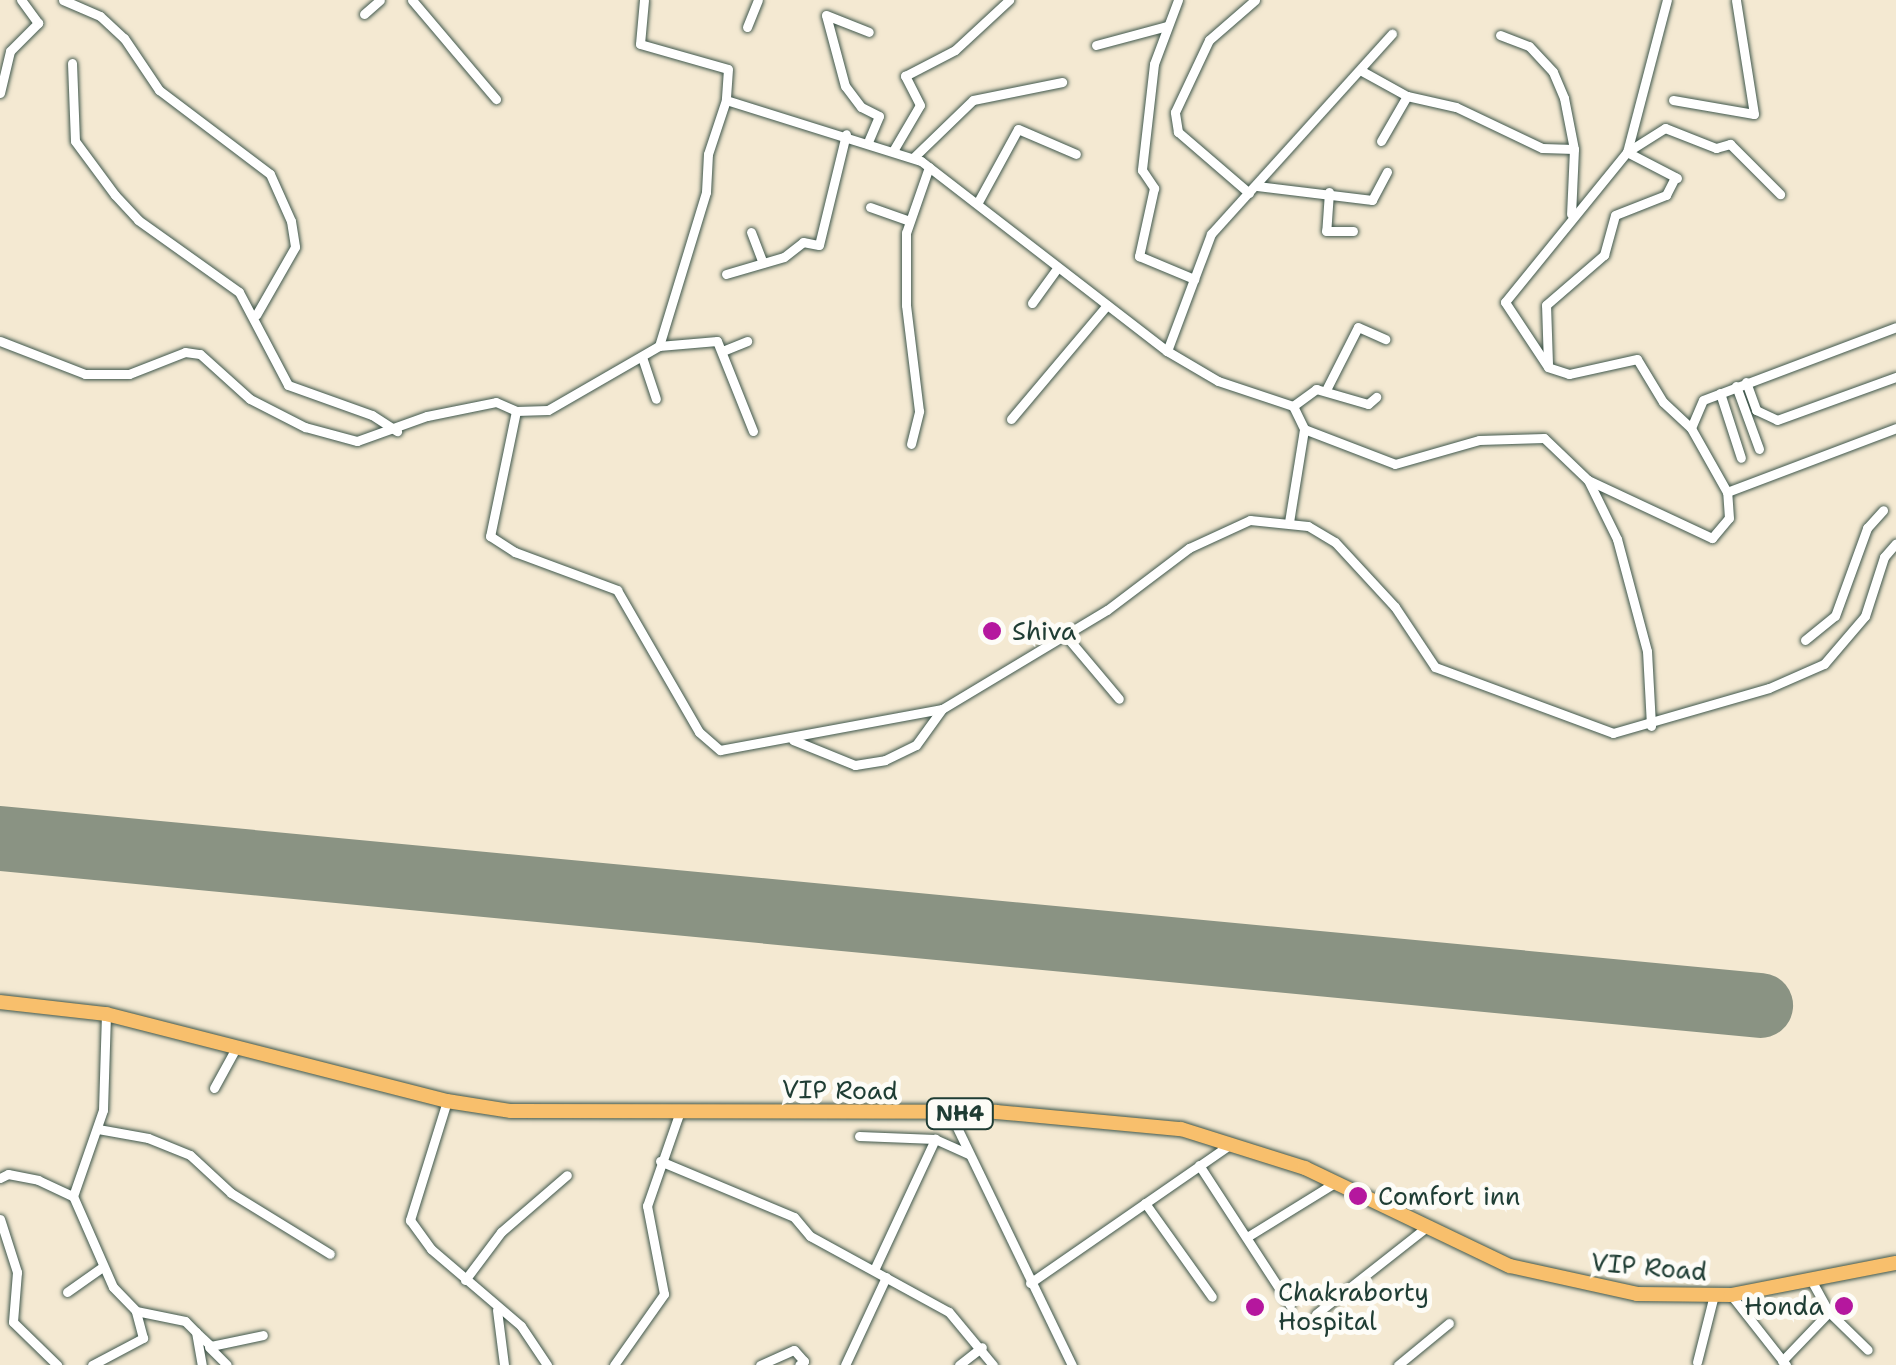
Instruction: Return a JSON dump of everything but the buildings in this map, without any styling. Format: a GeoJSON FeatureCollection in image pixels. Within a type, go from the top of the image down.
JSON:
{"type":"FeatureCollection","features":[{"type":"Feature","properties":{"kind":"highway","name":"VIP Road"},"geometry":{"type":"LineString","coordinates":[[0,1002],[106,1014],[448,1102],[511,1111],[996,1112],[1163,1128],[1234,1141],[1336,1182],[1547,1278],[1638,1294],[1731,1295],[1896,1263]]}},
{"type":"Feature","properties":{"kind":"street"},"geometry":{"type":"LineString","coordinates":[[0,93],[10,50],[38,23],[21,0]]}},
{"type":"Feature","properties":{"kind":"street"},"geometry":{"type":"LineString","coordinates":[[63,0],[100,16],[124,38],[159,90],[270,174],[291,221],[295,248],[256,316]]}},
{"type":"Feature","properties":{"kind":"street"},"geometry":{"type":"LineString","coordinates":[[364,14],[380,0]]}},
{"type":"Feature","properties":{"kind":"street"},"geometry":{"type":"LineString","coordinates":[[412,0],[496,99]]}},
{"type":"Feature","properties":{"kind":"street"},"geometry":{"type":"LineString","coordinates":[[644,0],[640,44],[728,69],[726,100],[708,154],[706,192],[659,346]]}},
{"type":"Feature","properties":{"kind":"street"},"geometry":{"type":"LineString","coordinates":[[747,27],[758,0]]}},
{"type":"Feature","properties":{"kind":"street"},"geometry":{"type":"LineString","coordinates":[[893,151],[920,105],[905,76],[955,50],[1009,0]]}},
{"type":"Feature","properties":{"kind":"street"},"geometry":{"type":"LineString","coordinates":[[1252,190],[1186,140],[1175,112],[1209,40],[1255,0]]}},
{"type":"Feature","properties":{"kind":"street"},"geometry":{"type":"LineString","coordinates":[[1626,152],[1667,0]]}},
{"type":"Feature","properties":{"kind":"street"},"geometry":{"type":"LineString","coordinates":[[1673,100],[1754,114],[1736,0]]}},
{"type":"Feature","properties":{"kind":"street"},"geometry":{"type":"LineString","coordinates":[[1174,2],[1148,102],[1142,170],[1154,188],[1138,256],[1194,278]]}},
{"type":"Feature","properties":{"kind":"street"},"geometry":{"type":"LineString","coordinates":[[868,32],[826,15],[845,86],[879,116],[868,142]]}},
{"type":"Feature","properties":{"kind":"street"},"geometry":{"type":"LineString","coordinates":[[1096,45],[1168,26]]}},
{"type":"Feature","properties":{"kind":"street"},"geometry":{"type":"LineString","coordinates":[[1167,351],[1211,234],[1392,34]]}},
{"type":"Feature","properties":{"kind":"street"},"geometry":{"type":"LineString","coordinates":[[1500,35],[1530,46],[1553,72],[1574,150],[1572,212],[1565,226]]}},
{"type":"Feature","properties":{"kind":"street"},"geometry":{"type":"LineString","coordinates":[[72,63],[75,141],[138,220],[176,241],[239,292],[256,316],[288,385],[397,431]]}},
{"type":"Feature","properties":{"kind":"street"},"geometry":{"type":"LineString","coordinates":[[1360,70],[1407,96],[1456,107],[1542,148],[1574,150]]}},
{"type":"Feature","properties":{"kind":"street"},"geometry":{"type":"LineString","coordinates":[[913,158],[972,100],[1062,82]]}},
{"type":"Feature","properties":{"kind":"street"},"geometry":{"type":"LineString","coordinates":[[1381,141],[1407,96]]}},
{"type":"Feature","properties":{"kind":"street"},"geometry":{"type":"LineString","coordinates":[[726,100],[846,134],[913,158],[978,202],[1167,351],[1218,381],[1293,406],[1304,429],[1288,522]]}},
{"type":"Feature","properties":{"kind":"street"},"geometry":{"type":"LineString","coordinates":[[1304,429],[1395,464],[1479,440],[1544,438],[1588,480],[1712,538],[1729,518],[1727,492],[1691,428],[1662,402],[1637,359],[1569,374],[1548,367],[1505,302],[1626,152],[1665,128],[1716,148],[1730,144],[1780,194]]}},
{"type":"Feature","properties":{"kind":"street"},"geometry":{"type":"LineString","coordinates":[[978,202],[1018,129],[1076,154]]}},
{"type":"Feature","properties":{"kind":"street"},"geometry":{"type":"LineString","coordinates":[[726,274],[763,263],[803,242],[819,245],[846,134]]}},
{"type":"Feature","properties":{"kind":"street"},"geometry":{"type":"LineString","coordinates":[[1548,367],[1546,305],[1604,255],[1616,215],[1666,195],[1677,178],[1626,152]]}},
{"type":"Feature","properties":{"kind":"street"},"geometry":{"type":"LineString","coordinates":[[911,444],[919,411],[906,305],[910,221],[929,168]]}},
{"type":"Feature","properties":{"kind":"street"},"geometry":{"type":"LineString","coordinates":[[1252,190],[1270,183],[1372,200],[1386,172]]}},
{"type":"Feature","properties":{"kind":"street"},"geometry":{"type":"LineString","coordinates":[[1329,192],[1326,231],[1353,231]]}},
{"type":"Feature","properties":{"kind":"street"},"geometry":{"type":"LineString","coordinates":[[870,207],[910,221]]}},
{"type":"Feature","properties":{"kind":"street"},"geometry":{"type":"LineString","coordinates":[[751,232],[763,263]]}},
{"type":"Feature","properties":{"kind":"street"},"geometry":{"type":"LineString","coordinates":[[1032,302],[1058,267]]}},
{"type":"Feature","properties":{"kind":"street"},"geometry":{"type":"LineString","coordinates":[[1012,419],[1106,304]]}},
{"type":"Feature","properties":{"kind":"street"},"geometry":{"type":"LineString","coordinates":[[1327,388],[1358,326],[1385,339]]}},
{"type":"Feature","properties":{"kind":"street"},"geometry":{"type":"LineString","coordinates":[[1691,428],[1703,400],[1895,328]]}},
{"type":"Feature","properties":{"kind":"street"},"geometry":{"type":"LineString","coordinates":[[0,341],[85,374],[130,374],[185,352],[200,354],[250,398],[305,427],[357,441],[397,431],[427,416],[496,402],[516,411],[548,410],[659,346],[718,341],[725,350],[754,431]]}},
{"type":"Feature","properties":{"kind":"street"},"geometry":{"type":"LineString","coordinates":[[725,350],[747,342]]}},
{"type":"Feature","properties":{"kind":"street"},"geometry":{"type":"LineString","coordinates":[[642,357],[656,399]]}},
{"type":"Feature","properties":{"kind":"street"},"geometry":{"type":"LineString","coordinates":[[1741,384],[1756,410],[1777,420],[1896,378]]}},
{"type":"Feature","properties":{"kind":"street"},"geometry":{"type":"LineString","coordinates":[[1741,384],[1758,448]]}},
{"type":"Feature","properties":{"kind":"street"},"geometry":{"type":"LineString","coordinates":[[1293,406],[1316,389],[1327,388],[1368,404],[1376,397]]}},
{"type":"Feature","properties":{"kind":"street"},"geometry":{"type":"LineString","coordinates":[[1720,393],[1741,458]]}},
{"type":"Feature","properties":{"kind":"street"},"geometry":{"type":"LineString","coordinates":[[516,411],[490,536],[515,552],[618,590],[699,732],[720,750],[942,710],[1066,636],[1189,548],[1250,520],[1288,522],[1336,542],[1395,607],[1435,667],[1612,734],[1652,726],[1769,688],[1824,664],[1865,616],[1884,557],[1896,543]]}},
{"type":"Feature","properties":{"kind":"street"},"geometry":{"type":"LineString","coordinates":[[1727,492],[1896,428]]}},
{"type":"Feature","properties":{"kind":"street"},"geometry":{"type":"LineString","coordinates":[[1588,480],[1631,580],[1647,651],[1652,726]]}},
{"type":"Feature","properties":{"kind":"street"},"geometry":{"type":"LineString","coordinates":[[1805,640],[1835,616],[1867,528],[1882,510]]}},
{"type":"Feature","properties":{"kind":"street"},"geometry":{"type":"LineString","coordinates":[[1816,634],[1833,653]]}},
{"type":"Feature","properties":{"kind":"street"},"geometry":{"type":"LineString","coordinates":[[1066,636],[1119,699]]}},
{"type":"Feature","properties":{"kind":"street"},"geometry":{"type":"LineString","coordinates":[[791,738],[855,765],[886,760],[916,744],[942,710]]}},
{"type":"Feature","properties":{"kind":"street"},"geometry":{"type":"LineString","coordinates":[[92,1365],[143,1338],[136,1311],[100,1268],[74,1196],[98,1129],[106,1014]]}},
{"type":"Feature","properties":{"kind":"street"},"geometry":{"type":"LineString","coordinates":[[214,1088],[236,1048]]}},
{"type":"Feature","properties":{"kind":"street"},"geometry":{"type":"LineString","coordinates":[[448,1102],[410,1220],[465,1280],[521,1326],[547,1365]]}},
{"type":"Feature","properties":{"kind":"street"},"geometry":{"type":"LineString","coordinates":[[614,1365],[664,1294],[647,1206],[680,1112]]}},
{"type":"Feature","properties":{"kind":"street"},"geometry":{"type":"LineString","coordinates":[[951,1114],[1072,1365]]}},
{"type":"Feature","properties":{"kind":"street"},"geometry":{"type":"LineString","coordinates":[[98,1129],[148,1138],[190,1155],[231,1193],[330,1254]]}},
{"type":"Feature","properties":{"kind":"street"},"geometry":{"type":"LineString","coordinates":[[860,1136],[935,1139],[969,1154]]}},
{"type":"Feature","properties":{"kind":"street"},"geometry":{"type":"LineString","coordinates":[[874,1270],[935,1139]]}},
{"type":"Feature","properties":{"kind":"street"},"geometry":{"type":"LineString","coordinates":[[1030,1284],[1234,1141]]}},
{"type":"Feature","properties":{"kind":"street"},"geometry":{"type":"LineString","coordinates":[[660,1161],[794,1217],[810,1236],[950,1312],[982,1347],[992,1365]]}},
{"type":"Feature","properties":{"kind":"street"},"geometry":{"type":"LineString","coordinates":[[1199,1166],[1290,1305]]}},
{"type":"Feature","properties":{"kind":"street"},"geometry":{"type":"LineString","coordinates":[[0,1178],[8,1174],[38,1180],[74,1196]]}},
{"type":"Feature","properties":{"kind":"street"},"geometry":{"type":"LineString","coordinates":[[465,1280],[500,1232],[568,1175]]}},
{"type":"Feature","properties":{"kind":"street"},"geometry":{"type":"LineString","coordinates":[[1247,1237],[1336,1182]]}},
{"type":"Feature","properties":{"kind":"street"},"geometry":{"type":"LineString","coordinates":[[1145,1203],[1212,1297]]}},
{"type":"Feature","properties":{"kind":"street"},"geometry":{"type":"LineString","coordinates":[[0,1219],[17,1272],[13,1322],[56,1365]]}},
{"type":"Feature","properties":{"kind":"street"},"geometry":{"type":"LineString","coordinates":[[1316,1314],[1429,1226]]}},
{"type":"Feature","properties":{"kind":"street"},"geometry":{"type":"LineString","coordinates":[[67,1292],[100,1268]]}},
{"type":"Feature","properties":{"kind":"street"},"geometry":{"type":"LineString","coordinates":[[845,1365],[886,1276]]}},
{"type":"Feature","properties":{"kind":"street"},"geometry":{"type":"LineString","coordinates":[[1810,1278],[1828,1312],[1868,1350]]}},
{"type":"Feature","properties":{"kind":"street"},"geometry":{"type":"LineString","coordinates":[[1731,1295],[1784,1363],[1828,1312]]}},
{"type":"Feature","properties":{"kind":"street"},"geometry":{"type":"LineString","coordinates":[[1697,1362],[1714,1296]]}},
{"type":"Feature","properties":{"kind":"street"},"geometry":{"type":"LineString","coordinates":[[497,1310],[504,1365]]}},
{"type":"Feature","properties":{"kind":"street"},"geometry":{"type":"LineString","coordinates":[[136,1311],[185,1321],[227,1365]]}},
{"type":"Feature","properties":{"kind":"street"},"geometry":{"type":"LineString","coordinates":[[1398,1365],[1449,1324]]}},
{"type":"Feature","properties":{"kind":"street"},"geometry":{"type":"LineString","coordinates":[[196,1332],[201,1361]]}},
{"type":"Feature","properties":{"kind":"street"},"geometry":{"type":"LineString","coordinates":[[201,1361],[211,1346],[263,1336]]}},
{"type":"Feature","properties":{"kind":"street"},"geometry":{"type":"LineString","coordinates":[[959,1365],[982,1347]]}},
{"type":"Feature","properties":{"kind":"street"},"geometry":{"type":"LineString","coordinates":[[760,1365],[794,1350],[804,1361],[800,1365]]}},
{"type":"Feature","properties":{"kind":"runway"},"geometry":{"type":"LineString","coordinates":[[0,838],[1760,1005]]}},
{"type":"Feature","properties":{"kind":"place","name":"Shiva"},"geometry":{"type":"Point","coordinates":[992,631]}},
{"type":"Feature","properties":{"kind":"place","name":"Comfort inn"},"geometry":{"type":"Point","coordinates":[1358,1196]}},
{"type":"Feature","properties":{"kind":"place","name":"Honda"},"geometry":{"type":"Point","coordinates":[1844,1306]}},
{"type":"Feature","properties":{"kind":"place","name":"Chakraborty Hospital"},"geometry":{"type":"Point","coordinates":[1255,1307]}}]}
